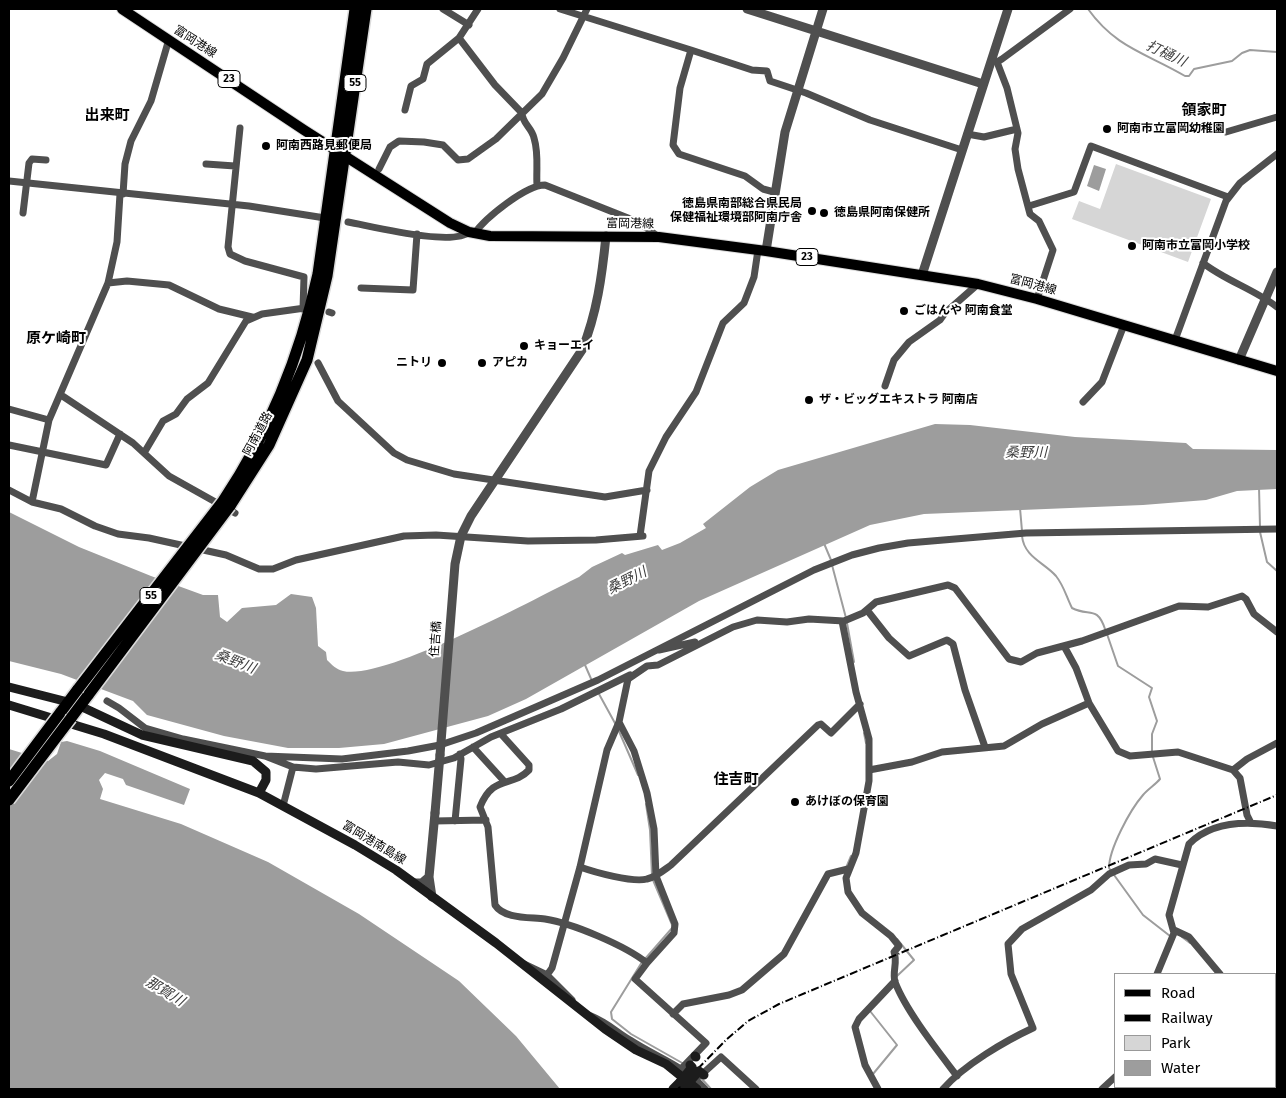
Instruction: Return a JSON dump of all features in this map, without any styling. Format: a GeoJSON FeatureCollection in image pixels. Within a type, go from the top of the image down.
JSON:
{"type":"FeatureCollection","features":[{"type":"Feature","properties":{"kind":"highway","name":"阿南道路"},"geometry":{"type":"LineString","coordinates":[[9,781],[68,702],[83,692],[229,507],[268,445],[307,360],[327,276],[355,9]]}},
{"type":"Feature","properties":{"kind":"highway","name":"阿南道路"},"geometry":{"type":"LineString","coordinates":[[229,507],[261,440],[296,358],[308,317],[318,274],[326,218],[340,153],[366,9]]}},
{"type":"Feature","properties":{"kind":"highway","name":"阿南道路"},"geometry":{"type":"LineString","coordinates":[[9,800],[80,706],[83,692]]}},
{"type":"Feature","properties":{"kind":"main road","name":"富岡港線"},"geometry":{"type":"LineString","coordinates":[[122,9],[340,153],[450,223],[471,233],[490,236],[659,237],[762,250],[978,284],[1124,324],[1277,371]]}},
{"type":"Feature","properties":{"kind":"main road"},"geometry":{"type":"LineString","coordinates":[[9,686],[68,702]]}},
{"type":"Feature","properties":{"kind":"main road","name":"富岡港南島線"},"geometry":{"type":"LineString","coordinates":[[9,705],[104,734],[259,793],[355,845],[414,883],[523,964],[621,1041],[666,1064],[680,1085],[701,1078]]}},
{"type":"Feature","properties":{"kind":"main road"},"geometry":{"type":"LineString","coordinates":[[80,706],[142,735],[253,761],[266,772],[266,780],[259,793]]}},
{"type":"Feature","properties":{"kind":"main road"},"geometry":{"type":"LineString","coordinates":[[680,1085],[692,1067],[685,1066]]}},
{"type":"Feature","properties":{"kind":"main road"},"geometry":{"type":"LineString","coordinates":[[680,1085],[699,1071],[701,1078]]}},
{"type":"Feature","properties":{"kind":"street"},"geometry":{"type":"LineString","coordinates":[[443,9],[469,25]]}},
{"type":"Feature","properties":{"kind":"street"},"geometry":{"type":"LineString","coordinates":[[406,110],[411,86],[423,79],[427,64],[459,38],[478,9]]}},
{"type":"Feature","properties":{"kind":"street"},"geometry":{"type":"LineString","coordinates":[[560,9],[585,13],[752,70],[767,71],[770,81],[798,90],[870,120],[962,150]]}},
{"type":"Feature","properties":{"kind":"street"},"geometry":{"type":"LineString","coordinates":[[747,9],[984,84]]}},
{"type":"Feature","properties":{"kind":"street"},"geometry":{"type":"LineString","coordinates":[[9,490],[32,502],[61,509],[95,526],[118,534],[149,538],[226,555],[259,569],[273,569],[314,556],[404,536],[528,541],[596,540],[642,536],[652,463],[666,437],[696,392],[723,323],[744,303],[754,277],[762,250],[785,132],[823,9]]}},
{"type":"Feature","properties":{"kind":"street"},"geometry":{"type":"LineString","coordinates":[[922,275],[967,134],[994,61],[1008,9]]}},
{"type":"Feature","properties":{"kind":"street"},"geometry":{"type":"LineString","coordinates":[[994,61],[1070,9]]}},
{"type":"Feature","properties":{"kind":"street"},"geometry":{"type":"LineString","coordinates":[[378,169],[390,148],[399,142],[424,142],[443,145],[458,160],[468,160],[496,139],[548,86],[585,13]]}},
{"type":"Feature","properties":{"kind":"street"},"geometry":{"type":"LineString","coordinates":[[459,38],[495,85],[522,113],[522,118],[535,138],[538,162],[537,185]]}},
{"type":"Feature","properties":{"kind":"street"},"geometry":{"type":"LineString","coordinates":[[32,502],[41,451],[49,420],[108,283],[117,242],[126,164],[131,141],[151,101],[169,39]]}},
{"type":"Feature","properties":{"kind":"street"},"geometry":{"type":"LineString","coordinates":[[691,50],[680,88],[673,145],[675,150],[679,154],[745,176],[764,189],[774,192]]}},
{"type":"Feature","properties":{"kind":"street"},"geometry":{"type":"LineString","coordinates":[[994,61],[1005,81],[1017,129],[1016,154],[1030,214],[1039,222],[1053,250],[1037,299]]}},
{"type":"Feature","properties":{"kind":"street"},"geometry":{"type":"LineString","coordinates":[[1226,132],[1277,117]]}},
{"type":"Feature","properties":{"kind":"street"},"geometry":{"type":"LineString","coordinates":[[144,454],[163,421],[176,414],[187,399],[208,383],[246,321],[252,317],[304,308],[304,277],[245,261],[230,254],[228,247],[231,204],[240,128]]}},
{"type":"Feature","properties":{"kind":"street"},"geometry":{"type":"LineString","coordinates":[[967,134],[984,137],[1017,129]]}},
{"type":"Feature","properties":{"kind":"street"},"geometry":{"type":"LineString","coordinates":[[1029,206],[1074,192],[1091,146],[1228,197]]}},
{"type":"Feature","properties":{"kind":"street"},"geometry":{"type":"LineString","coordinates":[[1175,340],[1228,197],[1240,183],[1277,154]]}},
{"type":"Feature","properties":{"kind":"street"},"geometry":{"type":"LineString","coordinates":[[23,213],[29,163],[32,159],[46,160]]}},
{"type":"Feature","properties":{"kind":"street"},"geometry":{"type":"LineString","coordinates":[[206,164],[235,166]]}},
{"type":"Feature","properties":{"kind":"street"},"geometry":{"type":"LineString","coordinates":[[9,181],[231,204],[326,218]]}},
{"type":"Feature","properties":{"kind":"street"},"geometry":{"type":"LineString","coordinates":[[348,222],[438,238],[463,237],[471,233],[514,199],[537,185],[560,190],[599,205],[638,222],[659,237]]}},
{"type":"Feature","properties":{"kind":"street"},"geometry":{"type":"LineString","coordinates":[[361,288],[413,290],[417,234]]}},
{"type":"Feature","properties":{"kind":"street","name":"住吉橋"},"geometry":{"type":"LineString","coordinates":[[432,897],[429,877],[452,585],[460,538],[471,516],[582,350],[592,323],[600,292],[606,236]]}},
{"type":"Feature","properties":{"kind":"street"},"geometry":{"type":"LineString","coordinates":[[1203,263],[1218,275],[1233,280],[1265,298],[1277,308]]}},
{"type":"Feature","properties":{"kind":"street"},"geometry":{"type":"LineString","coordinates":[[1239,360],[1277,272]]}},
{"type":"Feature","properties":{"kind":"street"},"geometry":{"type":"LineString","coordinates":[[108,283],[127,281],[170,285],[213,307],[252,317]]}},
{"type":"Feature","properties":{"kind":"street"},"geometry":{"type":"LineString","coordinates":[[885,386],[894,360],[910,342],[940,320],[945,313],[978,284]]}},
{"type":"Feature","properties":{"kind":"street"},"geometry":{"type":"LineString","coordinates":[[1083,402],[1102,382],[1124,324]]}},
{"type":"Feature","properties":{"kind":"street"},"geometry":{"type":"LineString","coordinates":[[318,363],[338,401],[394,453],[454,474],[605,496],[647,490]]}},
{"type":"Feature","properties":{"kind":"street"},"geometry":{"type":"LineString","coordinates":[[61,395],[120,434],[169,476],[229,507]]}},
{"type":"Feature","properties":{"kind":"street"},"geometry":{"type":"LineString","coordinates":[[9,409],[49,420]]}},
{"type":"Feature","properties":{"kind":"street"},"geometry":{"type":"LineString","coordinates":[[9,445],[106,465],[120,434]]}},
{"type":"Feature","properties":{"kind":"street"},"geometry":{"type":"LineString","coordinates":[[107,702],[120,708],[145,728],[182,739],[266,756],[342,758],[408,751],[516,717],[588,685],[658,650],[710,621],[814,570],[852,555],[879,548],[918,542],[1026,534],[1277,529]]}},
{"type":"Feature","properties":{"kind":"street"},"geometry":{"type":"LineString","coordinates":[[266,756],[292,767],[316,770],[398,762],[428,765],[460,754],[592,694],[647,666],[658,665],[733,627],[757,620],[787,622],[809,619],[845,621],[867,610],[876,602],[948,585],[955,588],[1009,659],[1021,662],[1037,653],[1107,632],[1179,606],[1208,608],[1242,596],[1246,599],[1254,614],[1277,632]]}},
{"type":"Feature","properties":{"kind":"street"},"geometry":{"type":"LineString","coordinates":[[867,610],[889,638],[909,656],[947,640],[953,644],[965,690],[985,748]]}},
{"type":"Feature","properties":{"kind":"street"},"geometry":{"type":"LineString","coordinates":[[845,621],[856,692],[869,740],[869,770],[856,853],[846,878],[848,892],[853,903],[899,946],[894,952],[896,958],[895,981],[927,1035],[957,1076]]}},
{"type":"Feature","properties":{"kind":"street"},"geometry":{"type":"LineString","coordinates":[[658,650],[663,651],[702,638],[709,638]]}},
{"type":"Feature","properties":{"kind":"street"},"geometry":{"type":"LineString","coordinates":[[1064,646],[1076,668],[1089,702],[1118,751],[1130,756],[1178,752],[1233,770],[1240,778],[1247,814],[1251,823]]}},
{"type":"Feature","properties":{"kind":"street"},"geometry":{"type":"LineString","coordinates":[[547,974],[552,968],[580,867],[607,750],[617,725],[630,675]]}},
{"type":"Feature","properties":{"kind":"street"},"geometry":{"type":"LineString","coordinates":[[869,770],[912,762],[942,752],[1004,746],[1042,724],[1089,702]]}},
{"type":"Feature","properties":{"kind":"street"},"geometry":{"type":"LineString","coordinates":[[580,867],[602,874],[644,880],[653,877],[671,865],[818,724],[821,724],[831,733],[860,704]]}},
{"type":"Feature","properties":{"kind":"street"},"geometry":{"type":"LineString","coordinates":[[617,725],[634,751],[647,793],[654,829],[653,877],[676,928],[645,961],[635,979],[706,1043],[685,1066]]}},
{"type":"Feature","properties":{"kind":"street"},"geometry":{"type":"LineString","coordinates":[[501,734],[529,765],[526,772],[493,785],[481,804],[481,811],[488,827],[495,905],[506,914],[556,921],[620,947],[645,961]]}},
{"type":"Feature","properties":{"kind":"street"},"geometry":{"type":"LineString","coordinates":[[1233,770],[1247,758],[1277,743]]}},
{"type":"Feature","properties":{"kind":"street"},"geometry":{"type":"LineString","coordinates":[[472,747],[504,781]]}},
{"type":"Feature","properties":{"kind":"street"},"geometry":{"type":"LineString","coordinates":[[455,821],[460,754]]}},
{"type":"Feature","properties":{"kind":"street"},"geometry":{"type":"LineString","coordinates":[[283,806],[292,767]]}},
{"type":"Feature","properties":{"kind":"street"},"geometry":{"type":"LineString","coordinates":[[434,817],[455,821],[486,820]]}},
{"type":"Feature","properties":{"kind":"street"},"geometry":{"type":"LineString","coordinates":[[1157,973],[1170,946],[1174,930],[1169,915],[1189,844],[1195,838],[1224,826],[1251,823],[1277,826]]}},
{"type":"Feature","properties":{"kind":"street"},"geometry":{"type":"LineString","coordinates":[[943,1089],[957,1076],[1014,1036],[1033,1028],[1011,974],[1008,944],[1011,938],[1091,890],[1109,874],[1122,868],[1146,864],[1155,859],[1182,865]]}},
{"type":"Feature","properties":{"kind":"street"},"geometry":{"type":"LineString","coordinates":[[674,1014],[683,1004],[730,995],[742,990],[788,950],[828,874],[848,869]]}},
{"type":"Feature","properties":{"kind":"street"},"geometry":{"type":"LineString","coordinates":[[414,883],[422,883],[429,877]]}},
{"type":"Feature","properties":{"kind":"street"},"geometry":{"type":"LineString","coordinates":[[1174,930],[1189,938],[1219,973]]}},
{"type":"Feature","properties":{"kind":"street"},"geometry":{"type":"LineString","coordinates":[[523,964],[547,974],[574,1003]]}},
{"type":"Feature","properties":{"kind":"street"},"geometry":{"type":"LineString","coordinates":[[878,1089],[864,1065],[855,1027],[859,1019],[895,981]]}},
{"type":"Feature","properties":{"kind":"street"},"geometry":{"type":"LineString","coordinates":[[588,1015],[609,1024],[628,1039],[685,1066],[701,1078],[705,1089]]}},
{"type":"Feature","properties":{"kind":"street"},"geometry":{"type":"LineString","coordinates":[[701,1078],[720,1057],[756,1089]]}},
{"type":"Feature","properties":{"kind":"street"},"geometry":{"type":"LineString","coordinates":[[1102,1089],[1114,1078]]}},
{"type":"Feature","properties":{"kind":"green space"},"geometry":{"type":"Polygon","coordinates":[[[1116,164],[1211,199],[1188,262],[1072,219],[1079,201],[1100,209],[1116,164]]]}},
{"type":"Feature","properties":{"kind":"water"},"geometry":{"type":"Polygon","coordinates":[[[1094,165],[1106,169],[1099,191],[1087,186],[1094,165]]]}},
{"type":"Feature","properties":{"kind":"water","name":"桑野川"},"geometry":{"type":"Polygon","coordinates":[[[935,424],[970,425],[1075,437],[1186,443],[1193,449],[1277,450],[1277,489],[1237,491],[1206,500],[1143,505],[924,514],[870,525],[699,601],[526,699],[488,716],[384,744],[339,748],[288,748],[224,736],[147,715],[133,701],[61,674],[9,661],[9,512],[79,547],[151,576],[203,595],[218,595],[220,617],[227,622],[242,608],[276,605],[291,594],[312,597],[316,608],[318,646],[326,652],[327,660],[343,671],[363,671],[391,663],[460,636],[579,577],[592,567],[622,553],[625,555],[658,545],[662,550],[680,543],[706,528],[703,524],[750,487],[778,470],[935,424]]]}},
{"type":"Feature","properties":{"kind":"water","name":"那賀川"},"geometry":{"type":"Polygon","coordinates":[[[67,741],[100,751],[190,789],[184,805],[126,785],[123,779],[105,773],[99,780],[103,789],[100,799],[181,824],[268,862],[359,914],[459,981],[516,1036],[560,1089],[9,1089],[9,749],[48,761],[57,754],[61,742],[67,741]]]}},
{"type":"Feature","properties":{"kind":"waterway","name":"打樋川"},"geometry":{"type":"LineString","coordinates":[[1088,9],[1109,33],[1132,48],[1185,76],[1189,76],[1194,69],[1232,61],[1242,53],[1250,50],[1277,52]]}},
{"type":"Feature","properties":{"kind":"waterway"},"geometry":{"type":"LineString","coordinates":[[1259,487],[1260,527]]}},
{"type":"Feature","properties":{"kind":"waterway"},"geometry":{"type":"LineString","coordinates":[[1020,508],[1022,531]]}},
{"type":"Feature","properties":{"kind":"waterway"},"geometry":{"type":"LineString","coordinates":[[1260,532],[1267,562],[1277,571]]}},
{"type":"Feature","properties":{"kind":"waterway"},"geometry":{"type":"LineString","coordinates":[[1022,536],[1031,554],[1059,580],[1072,608],[1096,614],[1105,629]]}},
{"type":"Feature","properties":{"kind":"waterway"},"geometry":{"type":"LineString","coordinates":[[823,541],[831,560]]}},
{"type":"Feature","properties":{"kind":"waterway"},"geometry":{"type":"LineString","coordinates":[[832,565],[846,618]]}},
{"type":"Feature","properties":{"kind":"waterway"},"geometry":{"type":"LineString","coordinates":[[847,623],[854,662]]}},
{"type":"Feature","properties":{"kind":"waterway"},"geometry":{"type":"LineString","coordinates":[[1107,634],[1118,666],[1152,688],[1149,697],[1157,721],[1152,734],[1152,753]]}},
{"type":"Feature","properties":{"kind":"waterway"},"geometry":{"type":"LineString","coordinates":[[585,665],[592,681]]}},
{"type":"Feature","properties":{"kind":"waterway"},"geometry":{"type":"LineString","coordinates":[[599,694],[616,725]]}},
{"type":"Feature","properties":{"kind":"waterway"},"geometry":{"type":"LineString","coordinates":[[618,729],[638,775]]}},
{"type":"Feature","properties":{"kind":"waterway"},"geometry":{"type":"LineString","coordinates":[[864,733],[866,743]]}},
{"type":"Feature","properties":{"kind":"waterway"},"geometry":{"type":"LineString","coordinates":[[1153,757],[1160,779],[1143,795],[1127,820],[1112,851],[1109,868],[1143,915],[1170,936]]}},
{"type":"Feature","properties":{"kind":"waterway"},"geometry":{"type":"LineString","coordinates":[[646,804],[650,830],[652,876]]}},
{"type":"Feature","properties":{"kind":"waterway"},"geometry":{"type":"LineString","coordinates":[[846,868],[851,856]]}},
{"type":"Feature","properties":{"kind":"waterway"},"geometry":{"type":"LineString","coordinates":[[645,959],[673,927],[653,880]]}},
{"type":"Feature","properties":{"kind":"waterway"},"geometry":{"type":"LineString","coordinates":[[1182,937],[1190,943]]}},
{"type":"Feature","properties":{"kind":"waterway"},"geometry":{"type":"LineString","coordinates":[[897,939],[914,960],[897,976]]}},
{"type":"Feature","properties":{"kind":"waterway"},"geometry":{"type":"LineString","coordinates":[[642,962],[611,1012],[612,1019],[631,1034],[684,1064]]}},
{"type":"Feature","properties":{"kind":"waterway"},"geometry":{"type":"LineString","coordinates":[[870,1011],[897,1045],[873,1074]]}},
{"type":"Feature","properties":{"kind":"waterway"},"geometry":{"type":"LineString","coordinates":[[701,1078],[711,1089]]}},
{"type":"Feature","properties":{"kind":"railway"},"geometry":{"type":"LineString","coordinates":[[678,1089],[726,1040],[748,1021],[779,1004],[1277,795]]}},
{"type":"Feature","properties":{"kind":"place","name":"阿南市立富岡幼稚園"},"geometry":{"type":"Point","coordinates":[1107,129]}},
{"type":"Feature","properties":{"kind":"place","name":"阿南西路見郵便局"},"geometry":{"type":"Point","coordinates":[266,146]}},
{"type":"Feature","properties":{"kind":"place","name":"徳島県南部総合県民局 保健福祉環境部阿南庁舎"},"geometry":{"type":"Point","coordinates":[812,211]}},
{"type":"Feature","properties":{"kind":"place","name":"徳島県阿南保健所"},"geometry":{"type":"Point","coordinates":[824,213]}},
{"type":"Feature","properties":{"kind":"place","name":"阿南市立富岡小学校"},"geometry":{"type":"Point","coordinates":[1132,246]}},
{"type":"Feature","properties":{"kind":"place","name":"ごはんや 阿南食堂"},"geometry":{"type":"Point","coordinates":[904,311]}},
{"type":"Feature","properties":{"kind":"place","name":"キョーエイ"},"geometry":{"type":"Point","coordinates":[524,346]}},
{"type":"Feature","properties":{"kind":"place","name":"ニトリ"},"geometry":{"type":"Point","coordinates":[442,363]}},
{"type":"Feature","properties":{"kind":"place","name":"アピカ"},"geometry":{"type":"Point","coordinates":[482,363]}},
{"type":"Feature","properties":{"kind":"place","name":"ザ・ビッグエキストラ 阿南店"},"geometry":{"type":"Point","coordinates":[809,400]}},
{"type":"Feature","properties":{"kind":"place","name":"あけぼの保育園"},"geometry":{"type":"Point","coordinates":[795,802]}},
{"type":"Feature","properties":{"kind":"district","name":"領家町"},"geometry":{"type":"Point","coordinates":[1204,111]}},
{"type":"Feature","properties":{"kind":"district","name":"出来町"},"geometry":{"type":"Point","coordinates":[107,116]}},
{"type":"Feature","properties":{"kind":"district","name":"原ケ崎町"},"geometry":{"type":"Point","coordinates":[56,339]}},
{"type":"Feature","properties":{"kind":"district","name":"住吉町"},"geometry":{"type":"Point","coordinates":[736,780]}}]}
